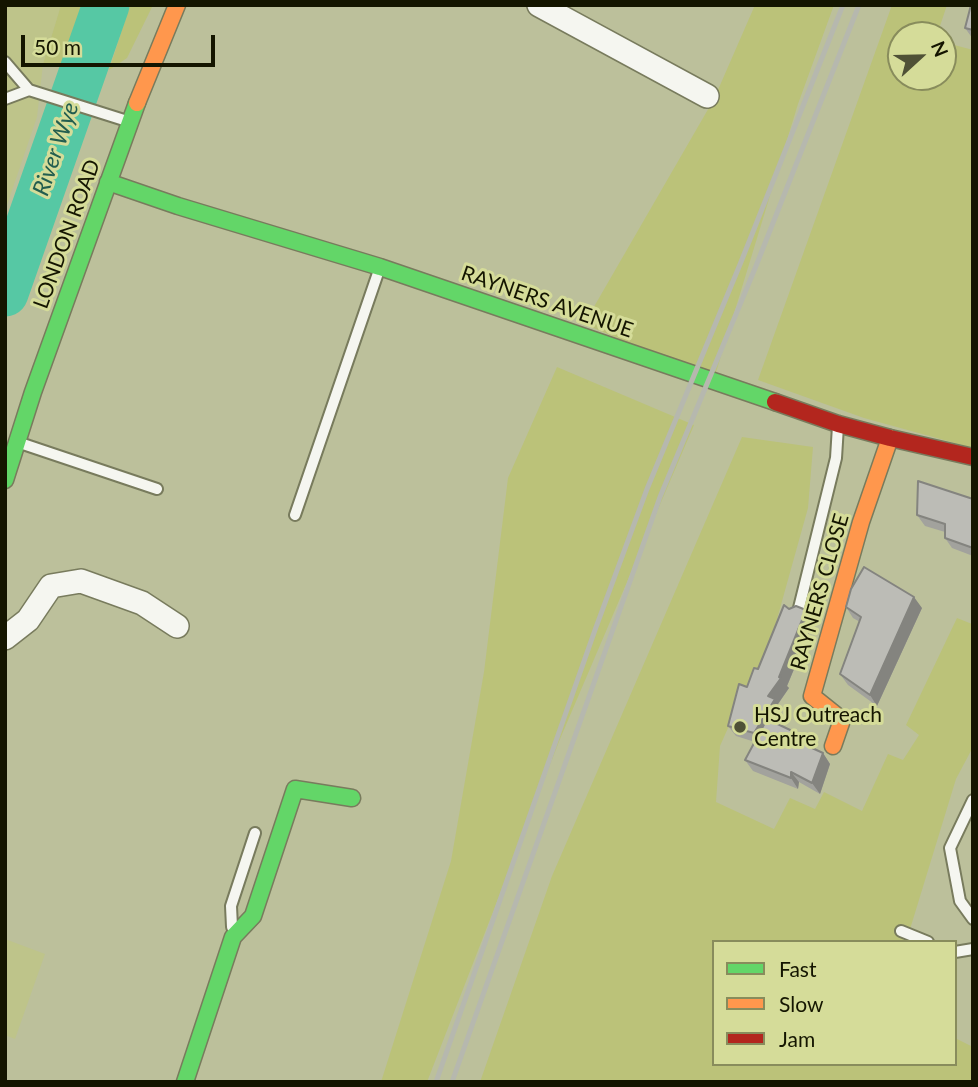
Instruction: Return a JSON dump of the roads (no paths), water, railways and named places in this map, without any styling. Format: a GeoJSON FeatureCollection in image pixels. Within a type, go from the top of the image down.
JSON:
{"type":"FeatureCollection","features":[{"type":"Feature","properties":{"kind":"street","name":"LONDON ROAD"},"geometry":{"type":"LineString","coordinates":[[5,480],[33,392],[130,121],[177,5]]}},
{"type":"Feature","properties":{"kind":"street"},"geometry":{"type":"LineString","coordinates":[[539,5],[707,96]]}},
{"type":"Feature","properties":{"kind":"street","name":"RAYNERS AVENUE"},"geometry":{"type":"LineString","coordinates":[[108,182],[380,267],[838,424],[973,457]]}},
{"type":"Feature","properties":{"kind":"street","name":"RAYNERS CLOSE"},"geometry":{"type":"LineString","coordinates":[[832,746],[842,720],[812,696],[861,522],[890,438]]}},
{"type":"Feature","properties":{"kind":"street"},"geometry":{"type":"LineString","coordinates":[[5,638],[27,620],[51,586],[81,581],[142,603],[177,626]]}},
{"type":"Feature","properties":{"kind":"street"},"geometry":{"type":"LineString","coordinates":[[186,1082],[233,937],[253,916],[295,789],[352,798]]}},
{"type":"Feature","properties":{"kind":"lane"},"geometry":{"type":"LineString","coordinates":[[5,62],[29,90],[130,121]]}},
{"type":"Feature","properties":{"kind":"lane"},"geometry":{"type":"LineString","coordinates":[[5,99],[29,90]]}},
{"type":"Feature","properties":{"kind":"lane"},"geometry":{"type":"LineString","coordinates":[[295,515],[380,267]]}},
{"type":"Feature","properties":{"kind":"lane"},"geometry":{"type":"LineString","coordinates":[[798,612],[836,458],[838,424]]}},
{"type":"Feature","properties":{"kind":"lane"},"geometry":{"type":"LineString","coordinates":[[17,442],[157,489]]}},
{"type":"Feature","properties":{"kind":"lane"},"geometry":{"type":"LineString","coordinates":[[973,800],[950,848],[960,901],[973,919]]}},
{"type":"Feature","properties":{"kind":"lane"},"geometry":{"type":"LineString","coordinates":[[233,937],[231,906],[255,832]]}},
{"type":"Feature","properties":{"kind":"lane"},"geometry":{"type":"LineString","coordinates":[[901,931],[923,940]]}},
{"type":"Feature","properties":{"kind":"waterway","name":"River Wye"},"geometry":{"type":"LineString","coordinates":[[5,293],[106,5]]}},
{"type":"Feature","properties":{"kind":"railway"},"geometry":{"type":"LineString","coordinates":[[436,1082],[647,489],[843,5]]}},
{"type":"Feature","properties":{"kind":"railway"},"geometry":{"type":"LineString","coordinates":[[452,1082],[660,497],[756,266],[859,5]]}},
{"type":"Feature","properties":{"kind":"place","name":"HSJ Outreach Centre"},"geometry":{"type":"Point","coordinates":[740,727]}}]}
